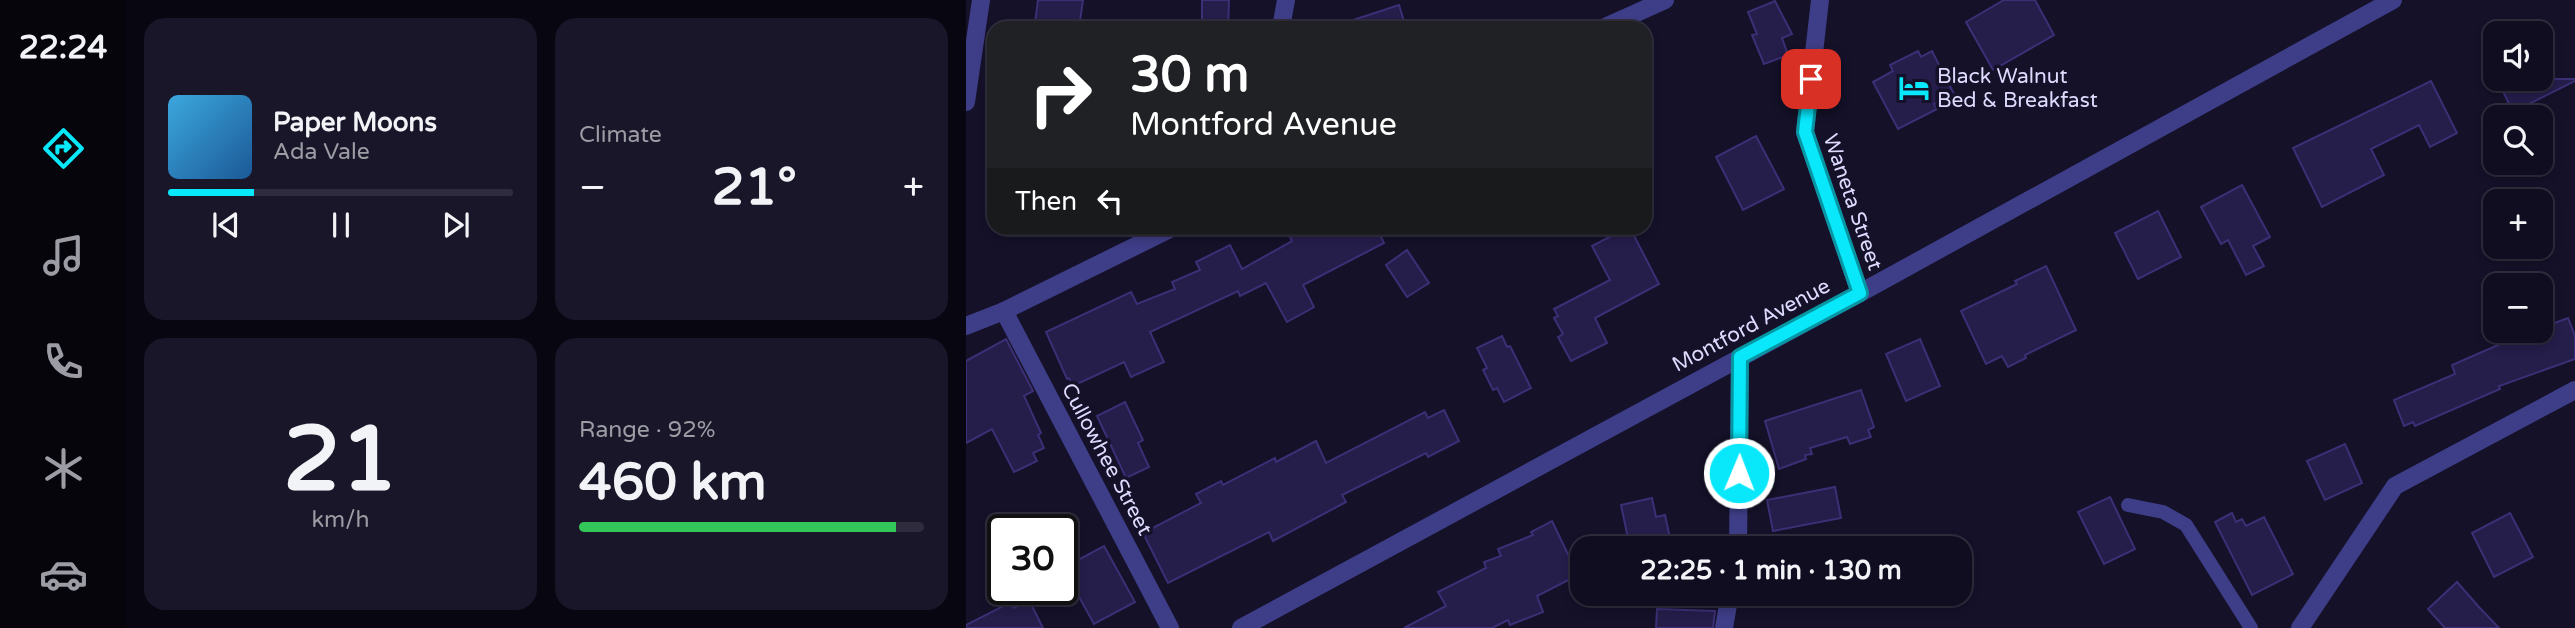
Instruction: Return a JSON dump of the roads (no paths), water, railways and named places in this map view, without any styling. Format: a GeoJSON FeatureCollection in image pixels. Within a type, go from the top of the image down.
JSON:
{"type":"FeatureCollection","features":[{"type":"Feature","properties":{"kind":"street"},"geometry":{"type":"LineString","coordinates":[[966,102],[981,0]]}},
{"type":"Feature","properties":{"kind":"street"},"geometry":{"type":"LineString","coordinates":[[1282,21],[1286,0]]}},
{"type":"Feature","properties":{"kind":"street"},"geometry":{"type":"LineString","coordinates":[[1618,21],[1665,0]]}},
{"type":"Feature","properties":{"kind":"street","name":"Waneta Street"},"geometry":{"type":"LineString","coordinates":[[1821,0],[1805,132],[1860,293]]}},
{"type":"Feature","properties":{"kind":"street","name":"Montford Avenue"},"geometry":{"type":"LineString","coordinates":[[1241,628],[1860,293],[2393,0]]}},
{"type":"Feature","properties":{"kind":"street"},"geometry":{"type":"LineString","coordinates":[[966,326],[1158,235]]}},
{"type":"Feature","properties":{"kind":"street","name":"Cullowhee Street"},"geometry":{"type":"LineString","coordinates":[[1004,310],[1170,628]]}},
{"type":"Feature","properties":{"kind":"street"},"geometry":{"type":"LineString","coordinates":[[1738,536],[1740,357]]}},
{"type":"Feature","properties":{"kind":"street"},"geometry":{"type":"LineString","coordinates":[[2300,628],[2395,486],[2575,390]]}},
{"type":"Feature","properties":{"kind":"street"},"geometry":{"type":"LineString","coordinates":[[1724,628],[1728,606]]}},
{"type":"Feature","properties":{"kind":"lane"},"geometry":{"type":"LineString","coordinates":[[2128,505],[2163,512],[2186,525],[2250,628]]}},
{"type":"Feature","properties":{"kind":"place","name":"Black Walnut Bed & Breakfast"},"geometry":{"type":"Point","coordinates":[1914,88]}}]}
